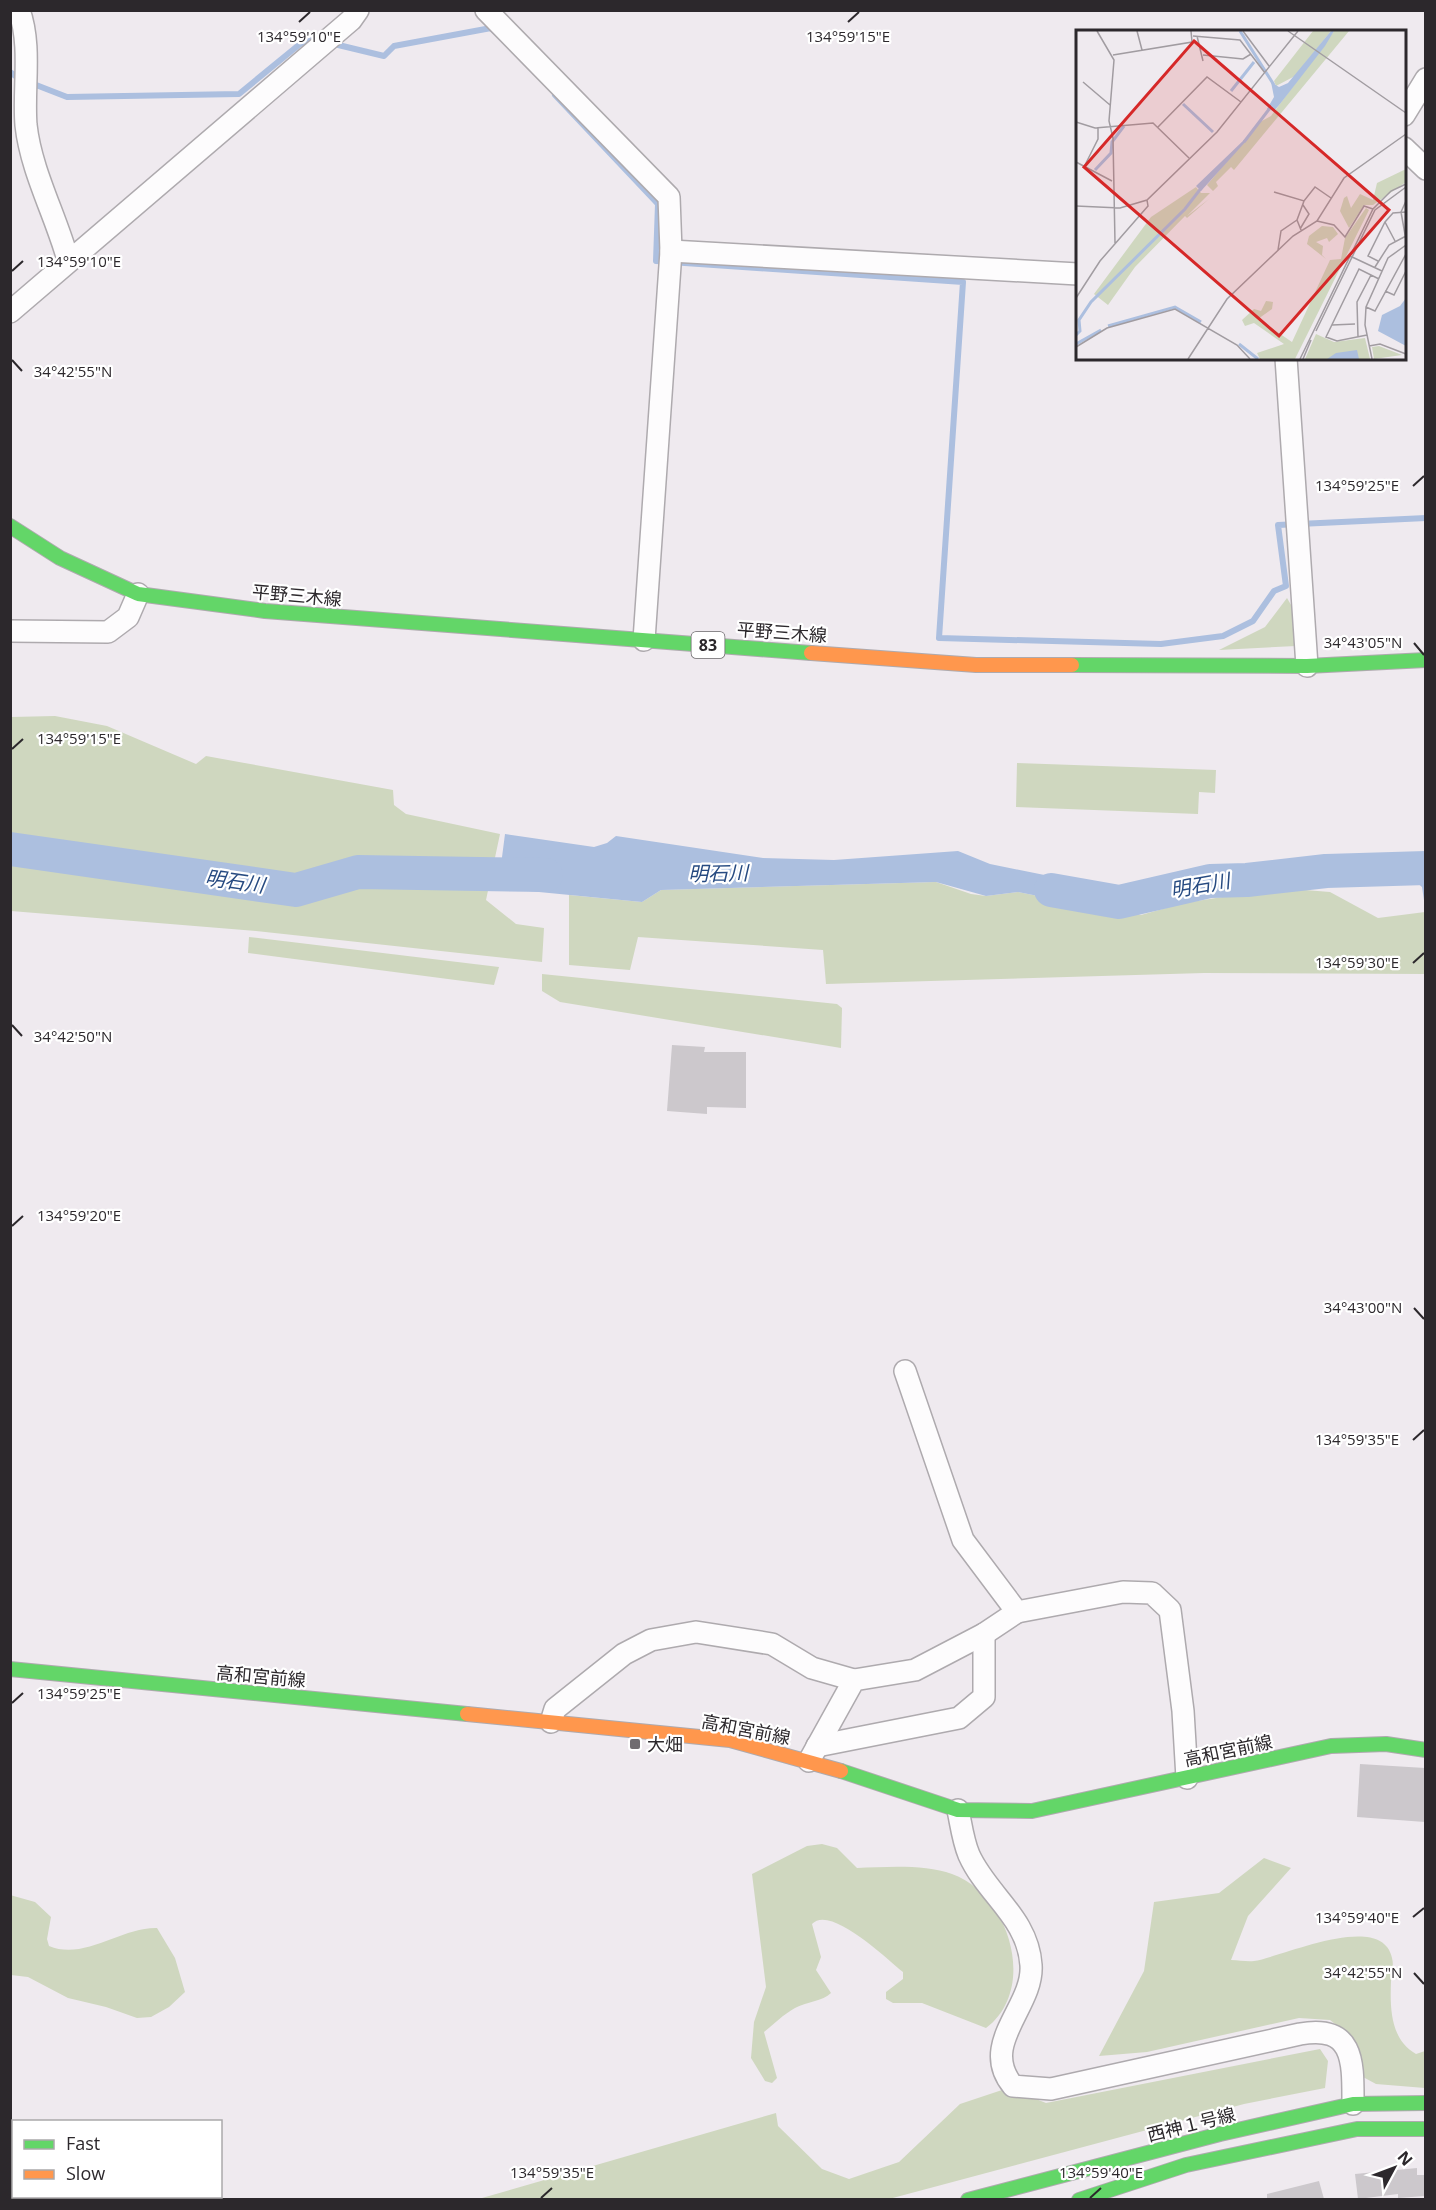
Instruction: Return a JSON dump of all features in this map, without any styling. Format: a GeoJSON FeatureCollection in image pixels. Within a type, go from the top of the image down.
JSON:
{"type":"FeatureCollection","features":[{"type":"Feature","properties":{"kind":"street"},"geometry":{"type":"LineString","coordinates":[[19,10],[27,83],[26,125],[38,170],[69,260]]}},
{"type":"Feature","properties":{"kind":"street"},"geometry":{"type":"LineString","coordinates":[[10,312],[351,20],[358,10]]}},
{"type":"Feature","properties":{"kind":"street"},"geometry":{"type":"LineString","coordinates":[[486,10],[669,197],[671,251],[644,640]]}},
{"type":"Feature","properties":{"kind":"street"},"geometry":{"type":"LineString","coordinates":[[1406,112],[1425,79]]}},
{"type":"Feature","properties":{"kind":"street"},"geometry":{"type":"LineString","coordinates":[[1406,150],[1425,169]]}},
{"type":"Feature","properties":{"kind":"street"},"geometry":{"type":"LineString","coordinates":[[671,251],[1076,274]]}},
{"type":"Feature","properties":{"kind":"street"},"geometry":{"type":"LineString","coordinates":[[1286,360],[1307,666]]}},
{"type":"Feature","properties":{"kind":"street","name":"平野三木線"},"geometry":{"type":"LineString","coordinates":[[10,526],[60,558],[138,594],[265,611],[976,665],[1307,666],[1425,660]]}},
{"type":"Feature","properties":{"kind":"street"},"geometry":{"type":"LineString","coordinates":[[10,631],[108,632],[128,617],[138,594]]}},
{"type":"Feature","properties":{"kind":"street"},"geometry":{"type":"LineString","coordinates":[[905,1371],[963,1540],[1017,1612]]}},
{"type":"Feature","properties":{"kind":"street"},"geometry":{"type":"LineString","coordinates":[[551,1722],[555,1709],[624,1654],[651,1640],[696,1632],[772,1644],[812,1668],[854,1680],[915,1670],[984,1634],[1017,1612],[1123,1592],[1152,1593],[1170,1610],[1183,1712],[1187,1778]]}},
{"type":"Feature","properties":{"kind":"street"},"geometry":{"type":"LineString","coordinates":[[813,1753],[959,1719],[984,1697],[984,1634]]}},
{"type":"Feature","properties":{"kind":"street","name":"高和宮前線"},"geometry":{"type":"LineString","coordinates":[[10,1669],[730,1740],[813,1753],[958,1810],[1032,1812],[1331,1746],[1386,1744],[1425,1750]]}},
{"type":"Feature","properties":{"kind":"street"},"geometry":{"type":"LineString","coordinates":[[813,1753],[854,1680]]}},
{"type":"Feature","properties":{"kind":"street"},"geometry":{"type":"LineString","coordinates":[[958,1810],[969,1854],[1029,1943],[1031,1969],[1022,2000],[1004,2040],[1001,2066],[1013,2086],[1051,2090],[1300,2034],[1326,2032],[1346,2046],[1351,2057],[1353,2104]]}},
{"type":"Feature","properties":{"kind":"street","name":"西神１号線"},"geometry":{"type":"LineString","coordinates":[[968,2199],[1220,2134],[1353,2104],[1425,2103]]}},
{"type":"Feature","properties":{"kind":"street"},"geometry":{"type":"LineString","coordinates":[[1079,2199],[1186,2166],[1348,2131],[1425,2129]]}},
{"type":"Feature","properties":{"kind":"green space"},"geometry":{"type":"Polygon","coordinates":[[[1287,598],[1294,610],[1296,646],[1219,650],[1265,627],[1287,598]]]}},
{"type":"Feature","properties":{"kind":"green space"},"geometry":{"type":"Polygon","coordinates":[[[55,716],[107,726],[196,764],[206,756],[393,790],[394,805],[406,814],[500,834],[486,900],[516,924],[544,928],[542,962],[256,931],[11,911],[11,717],[55,716]]]}},
{"type":"Feature","properties":{"kind":"green space"},"geometry":{"type":"Polygon","coordinates":[[[1017,763],[1216,770],[1215,793],[1199,792],[1198,814],[1016,807],[1017,763]]]}},
{"type":"Feature","properties":{"kind":"green space"},"geometry":{"type":"Polygon","coordinates":[[[936,882],[971,894],[986,896],[1018,892],[1063,901],[1097,902],[1141,915],[1184,903],[1280,888],[1330,892],[1378,918],[1425,912],[1425,974],[1204,973],[826,984],[823,950],[638,937],[630,970],[569,965],[569,895],[642,902],[661,890],[936,882]]]}},
{"type":"Feature","properties":{"kind":"green space"},"geometry":{"type":"Polygon","coordinates":[[[249,937],[499,967],[494,985],[248,953],[249,937]]]}},
{"type":"Feature","properties":{"kind":"green space"},"geometry":{"type":"Polygon","coordinates":[[[542,974],[837,1004],[842,1008],[841,1048],[560,1002],[542,991],[542,974]]]}},
{"type":"Feature","properties":{"kind":"green space"},"geometry":{"type":"Polygon","coordinates":[[[822,1844],[837,1848],[857,1868],[918,1867],[952,1874],[972,1885],[989,1901],[1002,1922],[1010,1944],[1013,1968],[1011,1990],[1002,2011],[986,2028],[922,2003],[893,2003],[886,1999],[886,1992],[903,1979],[903,1972],[872,1946],[844,1927],[832,1921],[820,1920],[812,1924],[821,1957],[816,1970],[831,1993],[824,1998],[795,2008],[764,2032],[777,2078],[772,2083],[765,2081],[751,2058],[754,2022],[766,1987],[752,1874],[807,1846],[822,1844]]]}},
{"type":"Feature","properties":{"kind":"green space"},"geometry":{"type":"Polygon","coordinates":[[[1264,1858],[1291,1868],[1248,1916],[1231,1960],[1254,1961],[1330,1940],[1351,1937],[1370,1938],[1384,1944],[1393,1961],[1391,2002],[1393,2022],[1407,2048],[1416,2054],[1425,2051],[1425,2088],[1376,2084],[1363,2077],[1354,2039],[1330,2020],[1299,2018],[1147,2052],[1099,2056],[1144,1971],[1154,1902],[1219,1893],[1264,1858]]]}},
{"type":"Feature","properties":{"kind":"green space"},"geometry":{"type":"Polygon","coordinates":[[[10,1895],[35,1902],[51,1917],[47,1939],[49,1946],[62,1949],[89,1947],[143,1929],[157,1928],[175,1958],[185,1992],[169,2007],[151,2017],[137,2018],[106,2007],[68,1998],[28,1977],[11,1975],[10,1895]]]}},
{"type":"Feature","properties":{"kind":"green space"},"geometry":{"type":"Polygon","coordinates":[[[1320,2049],[1328,2061],[1325,2088],[1244,2104],[889,2199],[475,2200],[776,2113],[778,2126],[822,2169],[849,2179],[899,2162],[960,2104],[1008,2088],[1046,2103],[1320,2049]]]}},
{"type":"Feature","properties":{"kind":"water"},"geometry":{"type":"Polygon","coordinates":[[[505,834],[594,847],[607,843],[616,836],[763,858],[834,860],[958,851],[990,864],[1099,886],[1097,902],[1063,901],[1018,892],[986,896],[936,882],[661,890],[642,902],[498,888],[505,834]]]}},
{"type":"Feature","properties":{"kind":"water"},"geometry":{"type":"Polygon","coordinates":[[[1426,853],[1425,907],[1422,887],[1408,875],[1403,861],[1407,857],[1426,853]]]}},
{"type":"Feature","properties":{"kind":"building"},"geometry":{"type":"Polygon","coordinates":[[[672,1045],[705,1047],[704,1052],[746,1052],[746,1108],[707,1107],[707,1114],[667,1111],[672,1045]]]}},
{"type":"Feature","properties":{"kind":"building"},"geometry":{"type":"Polygon","coordinates":[[[1360,1764],[1425,1768],[1425,1822],[1357,1817],[1360,1764]]]}},
{"type":"Feature","properties":{"kind":"building"},"geometry":{"type":"Polygon","coordinates":[[[1417,2168],[1417,2175],[1425,2175],[1425,2196],[1398,2198],[1398,2194],[1358,2199],[1355,2174],[1417,2168]]]}},
{"type":"Feature","properties":{"kind":"building"},"geometry":{"type":"Polygon","coordinates":[[[1319,2181],[1324,2199],[1267,2199],[1267,2194],[1319,2181]]]}},
{"type":"Feature","properties":{"kind":"waterway"},"geometry":{"type":"LineString","coordinates":[[330,43],[384,56],[394,46],[491,28],[494,31]]}},
{"type":"Feature","properties":{"kind":"waterway"},"geometry":{"type":"LineString","coordinates":[[31,83],[67,97],[239,94],[300,44],[317,39]]}},
{"type":"Feature","properties":{"kind":"waterway"},"geometry":{"type":"LineString","coordinates":[[10,72],[21,80]]}},
{"type":"Feature","properties":{"kind":"waterway"},"geometry":{"type":"LineString","coordinates":[[555,95],[658,204],[656,261],[963,282],[939,638],[1161,644],[1223,636],[1253,621],[1274,591],[1286,586],[1278,525],[1426,518]]}},
{"type":"Feature","properties":{"kind":"waterway","name":"明石川"},"geometry":{"type":"LineString","coordinates":[[10,849],[296,890],[358,872],[546,875]]}},
{"type":"Feature","properties":{"kind":"waterway","name":"明石川"},"geometry":{"type":"LineString","coordinates":[[1051,890],[1119,902],[1210,881],[1247,880],[1326,871],[1426,868]]}},
{"type":"Feature","properties":{"kind":"traffic: fast"},"geometry":{"type":"LineString","coordinates":[[10,526],[60,558],[138,594],[265,611],[811,653]]}},
{"type":"Feature","properties":{"kind":"traffic: fast"},"geometry":{"type":"LineString","coordinates":[[1072,665],[1307,666],[1426,660]]}},
{"type":"Feature","properties":{"kind":"traffic: fast"},"geometry":{"type":"LineString","coordinates":[[10,1669],[467,1714]]}},
{"type":"Feature","properties":{"kind":"traffic: fast"},"geometry":{"type":"LineString","coordinates":[[841,1771],[958,1810],[1032,1811],[1331,1746],[1386,1744],[1426,1750]]}},
{"type":"Feature","properties":{"kind":"traffic: fast"},"geometry":{"type":"LineString","coordinates":[[968,2200],[1220,2134],[1353,2104],[1426,2103]]}},
{"type":"Feature","properties":{"kind":"traffic: fast"},"geometry":{"type":"LineString","coordinates":[[1079,2200],[1186,2165],[1357,2129],[1426,2129]]}},
{"type":"Feature","properties":{"kind":"traffic: slow"},"geometry":{"type":"LineString","coordinates":[[811,653],[976,665],[1072,665]]}},
{"type":"Feature","properties":{"kind":"traffic: slow"},"geometry":{"type":"LineString","coordinates":[[467,1714],[730,1740],[841,1771]]}},
{"type":"Feature","properties":{"kind":"place","name":"大畑"},"geometry":{"type":"Point","coordinates":[635,1744]}}]}
